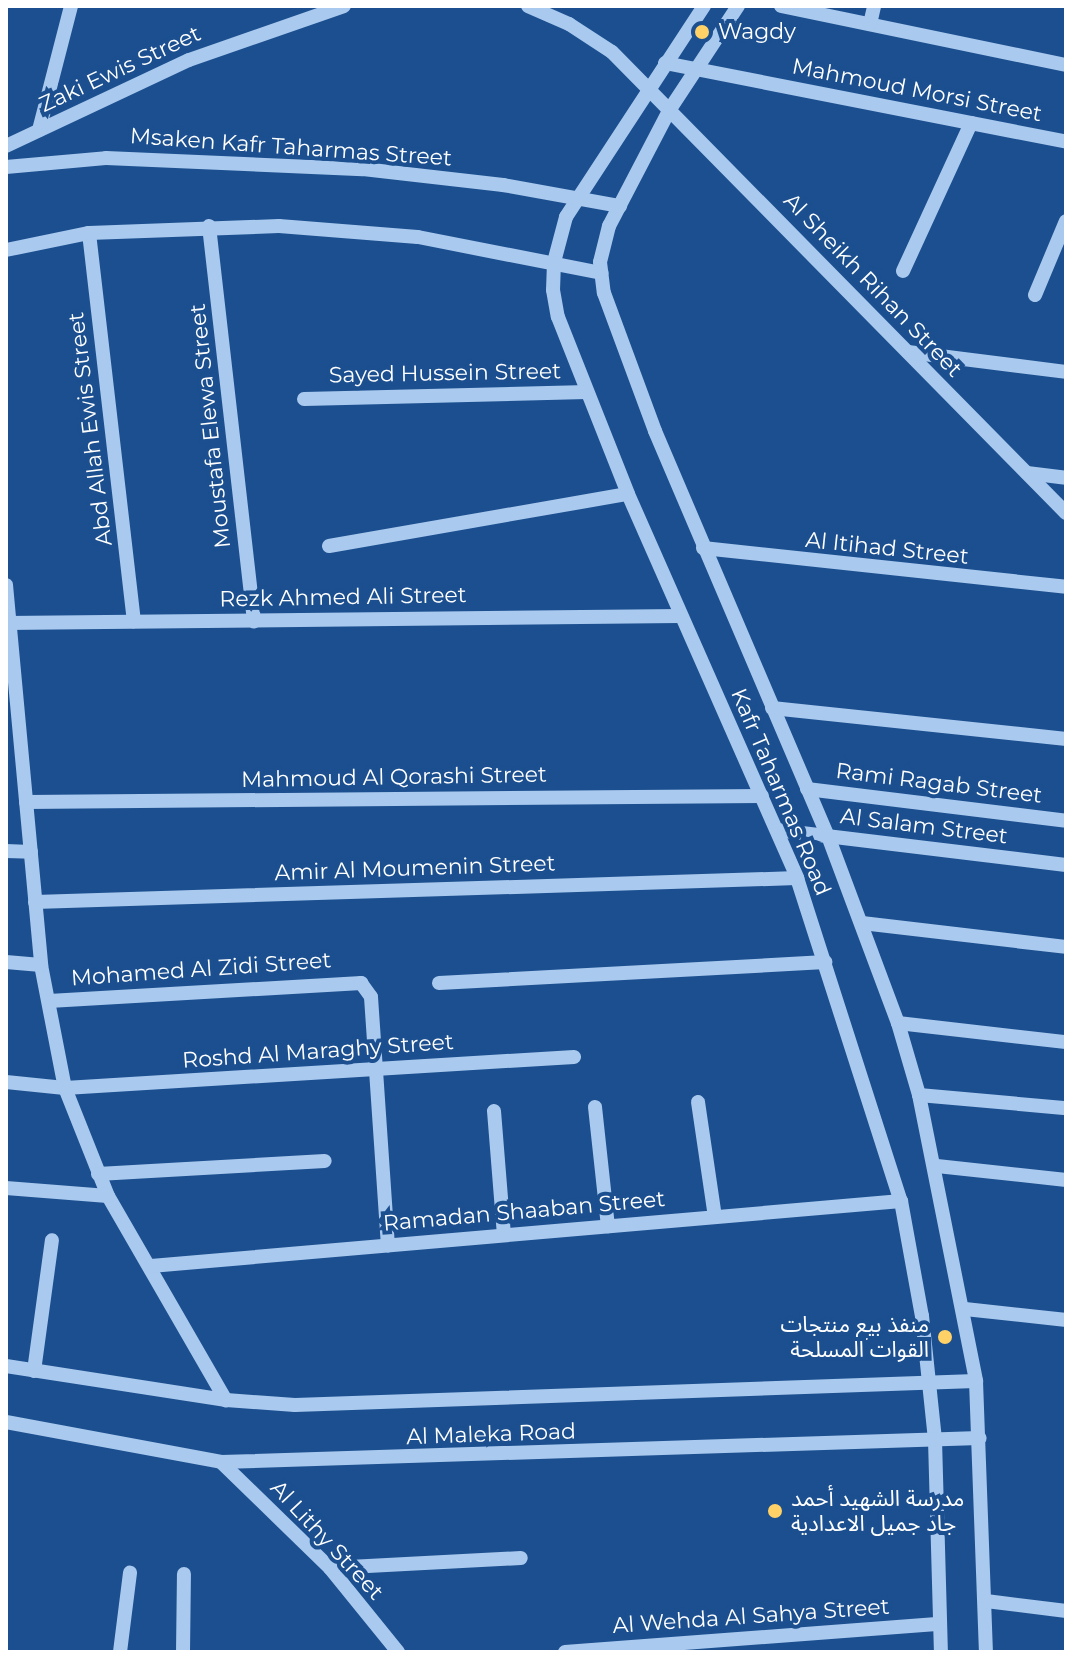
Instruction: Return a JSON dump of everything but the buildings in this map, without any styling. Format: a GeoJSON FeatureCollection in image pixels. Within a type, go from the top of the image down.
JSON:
{"type":"FeatureCollection","features":[{"type":"Feature","properties":{"kind":"street"},"geometry":{"type":"LineString","coordinates":[[39,130],[71,6]]}},
{"type":"Feature","properties":{"kind":"street","name":"Zaki Ewis Street"},"geometry":{"type":"LineString","coordinates":[[6,146],[246,37],[344,6]]}},
{"type":"Feature","properties":{"kind":"street"},"geometry":{"type":"LineString","coordinates":[[528,6],[569,24],[612,52],[649,87]]}},
{"type":"Feature","properties":{"kind":"street","name":"Kafr Taharmas Road"},"geometry":{"type":"LineString","coordinates":[[704,6],[577,197],[554,262],[558,317],[628,494],[797,878],[901,1201],[930,1384],[935,1440],[941,1652]]}},
{"type":"Feature","properties":{"kind":"street","name":"Kafr Taharmas Road"},"geometry":{"type":"LineString","coordinates":[[738,6],[670,109],[620,206],[603,244],[601,273],[634,376],[703,548],[828,836],[862,923],[898,1023],[919,1095],[937,1166],[976,1381],[986,1652]]}},
{"type":"Feature","properties":{"kind":"street"},"geometry":{"type":"LineString","coordinates":[[781,6],[1066,65]]}},
{"type":"Feature","properties":{"kind":"street"},"geometry":{"type":"LineString","coordinates":[[870,24],[874,6]]}},
{"type":"Feature","properties":{"kind":"street","name":"Mahmoud Morsi Street"},"geometry":{"type":"LineString","coordinates":[[665,63],[1066,142]]}},
{"type":"Feature","properties":{"kind":"street","name":"Al Sheikh Rihan Street"},"geometry":{"type":"LineString","coordinates":[[649,87],[1066,513]]}},
{"type":"Feature","properties":{"kind":"street"},"geometry":{"type":"LineString","coordinates":[[903,271],[971,123]]}},
{"type":"Feature","properties":{"kind":"street","name":"Msaken Kafr Taharmas Street"},"geometry":{"type":"LineString","coordinates":[[6,167],[106,158],[363,169],[577,197],[620,206]]}},
{"type":"Feature","properties":{"kind":"street"},"geometry":{"type":"LineString","coordinates":[[1035,295],[1066,221]]}},
{"type":"Feature","properties":{"kind":"street"},"geometry":{"type":"LineString","coordinates":[[6,250],[89,233],[209,226],[362,232],[554,262],[601,273]]}},
{"type":"Feature","properties":{"kind":"street","name":"Moustafa Elewa Street"},"geometry":{"type":"LineString","coordinates":[[209,226],[254,621]]}},
{"type":"Feature","properties":{"kind":"street","name":"Abd Allah Ewis Street"},"geometry":{"type":"LineString","coordinates":[[89,233],[134,621]]}},
{"type":"Feature","properties":{"kind":"street"},"geometry":{"type":"LineString","coordinates":[[908,352],[1066,372]]}},
{"type":"Feature","properties":{"kind":"street","name":"Sayed Hussein Street"},"geometry":{"type":"LineString","coordinates":[[304,399],[587,392]]}},
{"type":"Feature","properties":{"kind":"street"},"geometry":{"type":"LineString","coordinates":[[1027,473],[1066,478]]}},
{"type":"Feature","properties":{"kind":"street"},"geometry":{"type":"LineString","coordinates":[[329,546],[628,494]]}},
{"type":"Feature","properties":{"kind":"street","name":"Al Itihad Street"},"geometry":{"type":"LineString","coordinates":[[703,548],[1066,587]]}},
{"type":"Feature","properties":{"kind":"street"},"geometry":{"type":"LineString","coordinates":[[6,585],[13,740],[26,802],[41,965],[65,1088],[108,1196],[226,1400]]}},
{"type":"Feature","properties":{"kind":"street","name":"Rezk Ahmed Ali Street"},"geometry":{"type":"LineString","coordinates":[[8,623],[680,616]]}},
{"type":"Feature","properties":{"kind":"street"},"geometry":{"type":"LineString","coordinates":[[772,708],[1066,739]]}},
{"type":"Feature","properties":{"kind":"street","name":"Rami Ragab Street"},"geometry":{"type":"LineString","coordinates":[[807,789],[1066,821]]}},
{"type":"Feature","properties":{"kind":"street","name":"Mahmoud Al Qorashi Street"},"geometry":{"type":"LineString","coordinates":[[26,802],[762,796]]}},
{"type":"Feature","properties":{"kind":"street","name":"Al Salam Street"},"geometry":{"type":"LineString","coordinates":[[777,830],[1066,865]]}},
{"type":"Feature","properties":{"kind":"street"},"geometry":{"type":"LineString","coordinates":[[6,851],[31,852]]}},
{"type":"Feature","properties":{"kind":"street","name":"Amir Al Moumenin Street"},"geometry":{"type":"LineString","coordinates":[[35,902],[797,878]]}},
{"type":"Feature","properties":{"kind":"street"},"geometry":{"type":"LineString","coordinates":[[862,923],[1066,947]]}},
{"type":"Feature","properties":{"kind":"street"},"geometry":{"type":"LineString","coordinates":[[6,962],[41,965]]}},
{"type":"Feature","properties":{"kind":"street"},"geometry":{"type":"LineString","coordinates":[[439,983],[825,962]]}},
{"type":"Feature","properties":{"kind":"street","name":"Mohamed Al Zidi Street"},"geometry":{"type":"LineString","coordinates":[[49,1001],[361,983],[371,997],[376,1069]]}},
{"type":"Feature","properties":{"kind":"street"},"geometry":{"type":"LineString","coordinates":[[898,1023],[1066,1042]]}},
{"type":"Feature","properties":{"kind":"street","name":"Roshd Al Maraghy Street"},"geometry":{"type":"LineString","coordinates":[[6,1082],[65,1088],[574,1057]]}},
{"type":"Feature","properties":{"kind":"street"},"geometry":{"type":"LineString","coordinates":[[376,1069],[388,1245]]}},
{"type":"Feature","properties":{"kind":"street"},"geometry":{"type":"LineString","coordinates":[[919,1095],[1066,1108]]}},
{"type":"Feature","properties":{"kind":"street"},"geometry":{"type":"LineString","coordinates":[[698,1102],[715,1217]]}},
{"type":"Feature","properties":{"kind":"street"},"geometry":{"type":"LineString","coordinates":[[595,1107],[608,1226]]}},
{"type":"Feature","properties":{"kind":"street"},"geometry":{"type":"LineString","coordinates":[[494,1111],[504,1235]]}},
{"type":"Feature","properties":{"kind":"street"},"geometry":{"type":"LineString","coordinates":[[98,1174],[325,1161]]}},
{"type":"Feature","properties":{"kind":"street"},"geometry":{"type":"LineString","coordinates":[[937,1166],[1066,1180]]}},
{"type":"Feature","properties":{"kind":"street"},"geometry":{"type":"LineString","coordinates":[[6,1188],[108,1196]]}},
{"type":"Feature","properties":{"kind":"street","name":"Ramadan Shaaban Street"},"geometry":{"type":"LineString","coordinates":[[151,1266],[901,1201]]}},
{"type":"Feature","properties":{"kind":"street"},"geometry":{"type":"LineString","coordinates":[[34,1371],[52,1240]]}},
{"type":"Feature","properties":{"kind":"street"},"geometry":{"type":"LineString","coordinates":[[965,1309],[1066,1320]]}},
{"type":"Feature","properties":{"kind":"street","name":"Al Maleka Road"},"geometry":{"type":"LineString","coordinates":[[6,1366],[226,1400],[389,1403],[976,1381]]}},
{"type":"Feature","properties":{"kind":"street","name":"Al Maleka Road"},"geometry":{"type":"LineString","coordinates":[[6,1422],[221,1462],[980,1438]]}},
{"type":"Feature","properties":{"kind":"street","name":"Al Lithy Street"},"geometry":{"type":"LineString","coordinates":[[221,1462],[330,1568],[398,1652]]}},
{"type":"Feature","properties":{"kind":"street"},"geometry":{"type":"LineString","coordinates":[[330,1568],[521,1558]]}},
{"type":"Feature","properties":{"kind":"street"},"geometry":{"type":"LineString","coordinates":[[120,1652],[130,1573]]}},
{"type":"Feature","properties":{"kind":"street"},"geometry":{"type":"LineString","coordinates":[[183,1652],[184,1574]]}},
{"type":"Feature","properties":{"kind":"street"},"geometry":{"type":"LineString","coordinates":[[986,1601],[1066,1611]]}},
{"type":"Feature","properties":{"kind":"street","name":"Al Wehda Al Sahya Street"},"geometry":{"type":"LineString","coordinates":[[565,1652],[940,1624]]}},
{"type":"Feature","properties":{"kind":"place","name":"Wagdy"},"geometry":{"type":"Point","coordinates":[702,32]}},
{"type":"Feature","properties":{"kind":"place","name":"منفذ بيع منتجات القوات المسلحة"},"geometry":{"type":"Point","coordinates":[945,1337]}},
{"type":"Feature","properties":{"kind":"place","name":"مدرسة الشهيد أحمد جاد جميل الاعدادية"},"geometry":{"type":"Point","coordinates":[775,1511]}}]}
